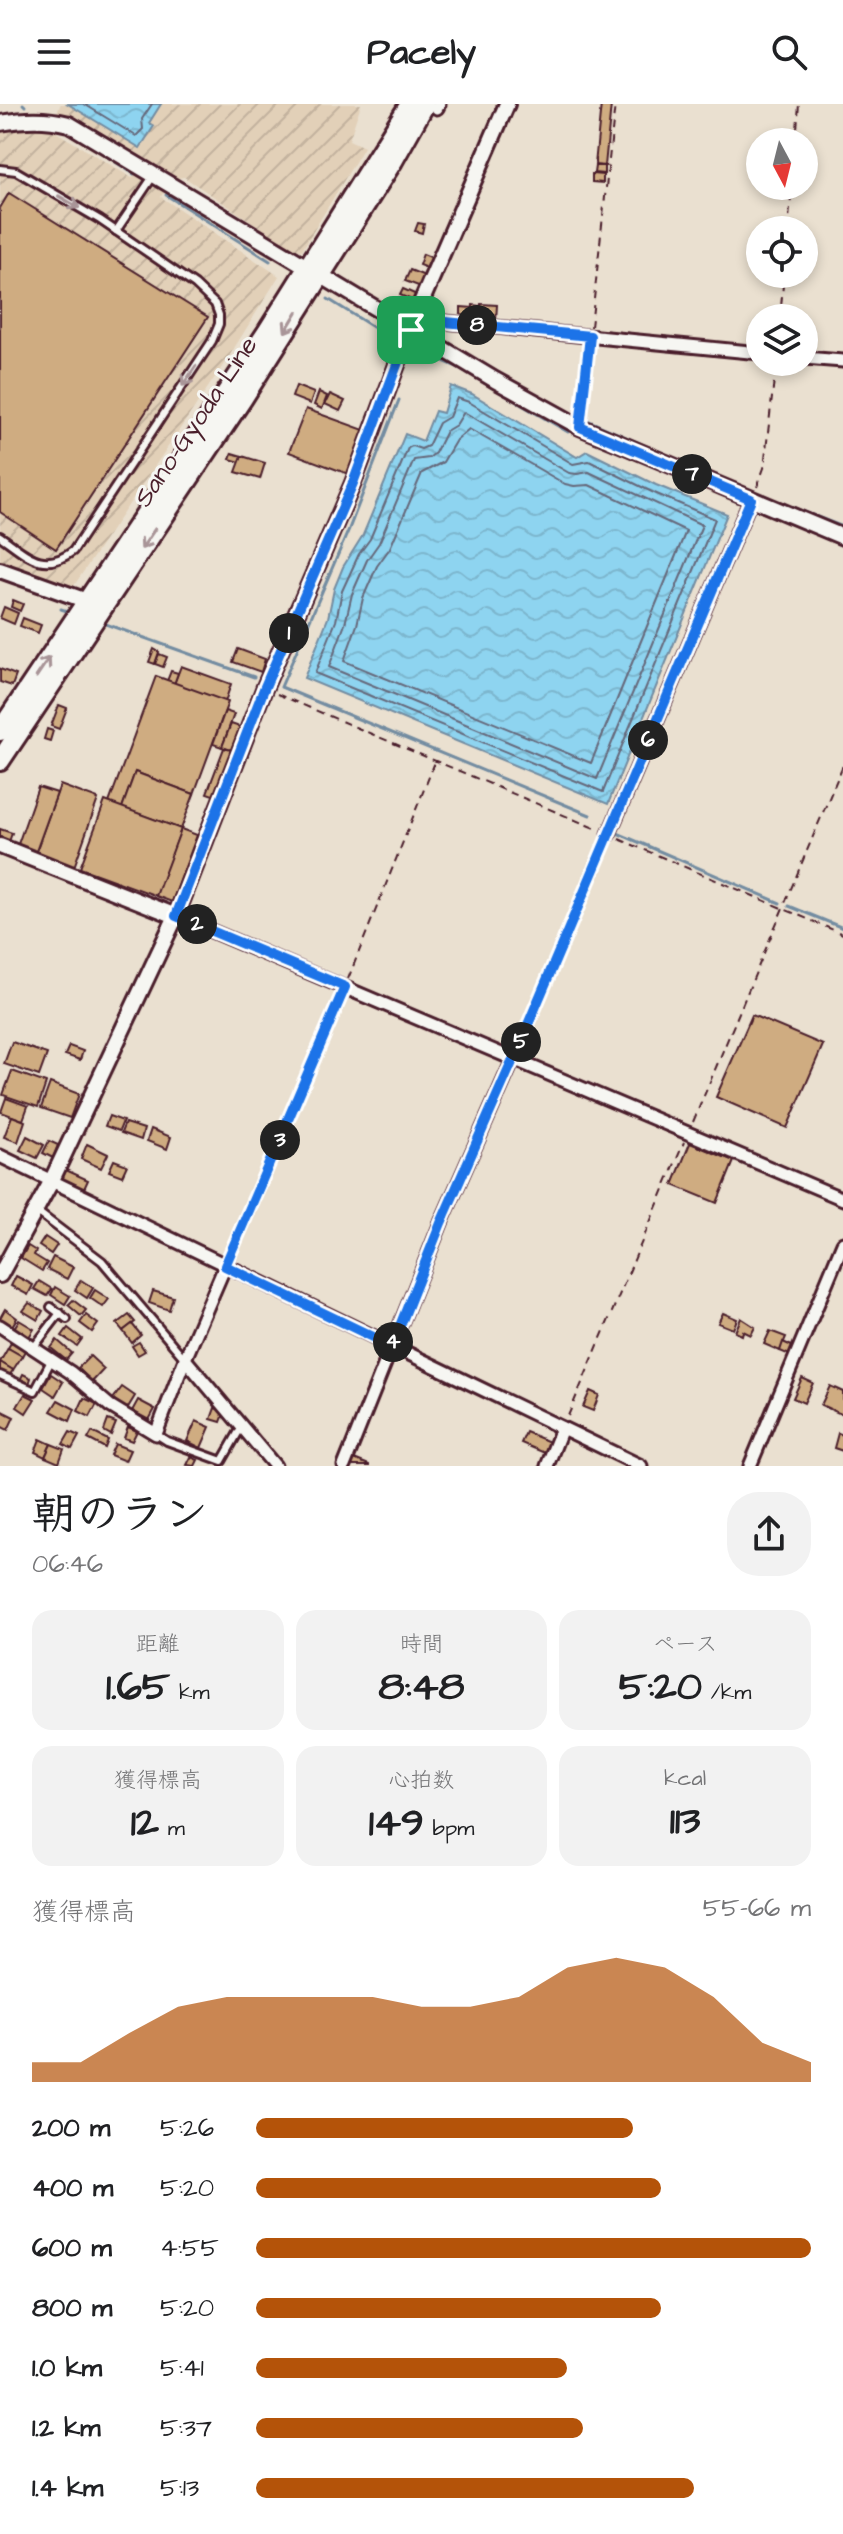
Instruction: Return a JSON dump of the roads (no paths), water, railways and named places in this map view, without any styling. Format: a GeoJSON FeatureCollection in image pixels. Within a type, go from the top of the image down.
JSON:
{"type":"FeatureCollection","features":[{"type":"Feature","properties":{"kind":"main road","name":"Sano-Gyoda Line"},"geometry":{"type":"LineString","coordinates":[[0,731],[314,272],[387,157],[410,104]]}},
{"type":"Feature","properties":{"kind":"main road","name":"Sano-Gyoda Line"},"geometry":{"type":"LineString","coordinates":[[387,157],[434,105]]}},
{"type":"Feature","properties":{"kind":"main road","name":"Sano-Gyoda Line"},"geometry":{"type":"LineString","coordinates":[[0,761],[243,398],[314,272]]}},
{"type":"Feature","properties":{"kind":"street"},"geometry":{"type":"LineString","coordinates":[[0,1275],[51,1182],[176,916],[264,689],[353,483],[412,324],[507,104]]}},
{"type":"Feature","properties":{"kind":"street"},"geometry":{"type":"LineString","coordinates":[[0,123],[47,119],[69,124],[314,272],[412,324],[580,427],[754,494],[843,537]]}},
{"type":"Feature","properties":{"kind":"street"},"geometry":{"type":"LineString","coordinates":[[412,324],[590,336],[746,352]]}},
{"type":"Feature","properties":{"kind":"street"},"geometry":{"type":"LineString","coordinates":[[818,359],[843,361]]}},
{"type":"Feature","properties":{"kind":"street"},"geometry":{"type":"LineString","coordinates":[[609,834],[754,494]]}},
{"type":"Feature","properties":{"kind":"street"},"geometry":{"type":"LineString","coordinates":[[0,570],[87,601]]}},
{"type":"Feature","properties":{"kind":"street"},"geometry":{"type":"LineString","coordinates":[[0,846],[176,916],[843,1199]]}},
{"type":"Feature","properties":{"kind":"street"},"geometry":{"type":"LineString","coordinates":[[344,1466],[441,1223],[513,1060]]}},
{"type":"Feature","properties":{"kind":"street"},"geometry":{"type":"LineString","coordinates":[[0,1156],[641,1466]]}},
{"type":"Feature","properties":{"kind":"street"},"geometry":{"type":"LineString","coordinates":[[750,1466],[843,1243]]}},
{"type":"Feature","properties":{"kind":"street"},"geometry":{"type":"LineString","coordinates":[[0,1326],[70,1372],[110,1406],[156,1434],[225,1266]]}},
{"type":"Feature","properties":{"kind":"street"},"geometry":{"type":"LineString","coordinates":[[185,1359],[275,1466]]}},
{"type":"Feature","properties":{"kind":"street"},"geometry":{"type":"LineString","coordinates":[[547,1466],[562,1428]]}},
{"type":"Feature","properties":{"kind":"lane"},"geometry":{"type":"LineString","coordinates":[[0,169],[16,171],[116,231],[195,285],[215,304],[219,315],[212,341],[73,551],[59,561],[49,563],[29,556],[0,536]]}},
{"type":"Feature","properties":{"kind":"lane"},"geometry":{"type":"LineString","coordinates":[[116,231],[154,175]]}},
{"type":"Feature","properties":{"kind":"lane"},"geometry":{"type":"LineString","coordinates":[[35,1210],[102,1261],[185,1359]]}},
{"type":"Feature","properties":{"kind":"lane"},"geometry":{"type":"LineString","coordinates":[[51,1307],[67,1319]]}},
{"type":"Feature","properties":{"kind":"lane"},"geometry":{"type":"LineString","coordinates":[[34,1347],[60,1313]]}},
{"type":"Feature","properties":{"kind":"lane"},"geometry":{"type":"LineString","coordinates":[[0,1375],[35,1391],[52,1359]]}},
{"type":"Feature","properties":{"kind":"lane"},"geometry":{"type":"LineString","coordinates":[[156,1434],[222,1461],[243,1428]]}},
{"type":"Feature","properties":{"kind":"water"},"geometry":{"type":"Polygon","coordinates":[[[68,104],[161,104],[149,123],[154,126],[140,148],[68,104]]]}},
{"type":"Feature","properties":{"kind":"water"},"geometry":{"type":"Polygon","coordinates":[[[451,386],[472,394],[577,457],[587,451],[656,485],[727,514],[608,804],[304,678],[328,618],[334,589],[343,567],[363,535],[405,434],[423,441],[435,411],[443,413],[451,386]]]}},
{"type":"Feature","properties":{"kind":"waterway"},"geometry":{"type":"LineString","coordinates":[[74,135],[134,174]]}},
{"type":"Feature","properties":{"kind":"waterway"},"geometry":{"type":"LineString","coordinates":[[166,195],[270,261]]}},
{"type":"Feature","properties":{"kind":"waterway"},"geometry":{"type":"LineString","coordinates":[[328,299],[397,342]]}},
{"type":"Feature","properties":{"kind":"waterway"},"geometry":{"type":"LineString","coordinates":[[418,350],[459,368],[568,432]]}},
{"type":"Feature","properties":{"kind":"waterway"},"geometry":{"type":"LineString","coordinates":[[399,400],[349,529],[281,687],[590,815]]}},
{"type":"Feature","properties":{"kind":"waterway"},"geometry":{"type":"LineString","coordinates":[[576,415],[724,480]]}},
{"type":"Feature","properties":{"kind":"waterway"},"geometry":{"type":"LineString","coordinates":[[761,495],[843,527]]}},
{"type":"Feature","properties":{"kind":"waterway"},"geometry":{"type":"LineString","coordinates":[[61,609],[70,612]]}},
{"type":"Feature","properties":{"kind":"waterway"},"geometry":{"type":"LineString","coordinates":[[100,622],[254,677]]}},
{"type":"Feature","properties":{"kind":"waterway"},"geometry":{"type":"LineString","coordinates":[[615,832],[780,903]]}},
{"type":"Feature","properties":{"kind":"waterway"},"geometry":{"type":"LineString","coordinates":[[789,906],[843,928]]}}]}
